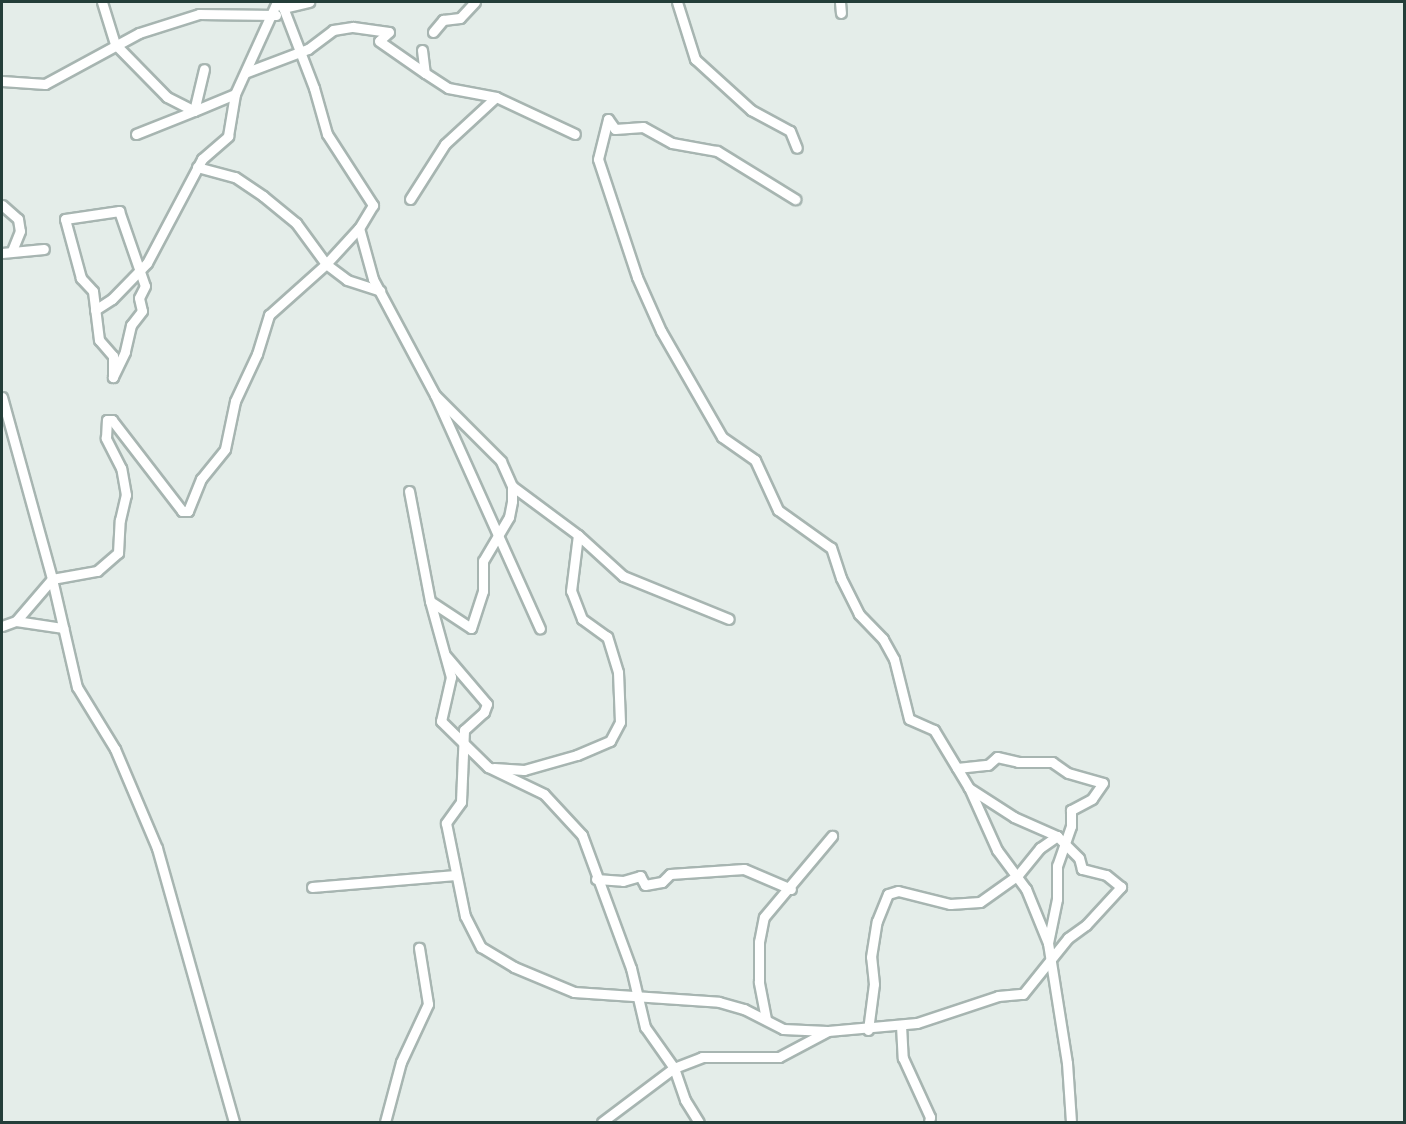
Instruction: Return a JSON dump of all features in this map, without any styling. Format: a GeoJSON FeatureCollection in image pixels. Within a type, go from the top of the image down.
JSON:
{"type":"FeatureCollection","features":[{"type":"Feature","properties":{"kind":"street"},"geometry":{"type":"LineString","coordinates":[[102,2],[115,44],[167,97],[194,111]]}},
{"type":"Feature","properties":{"kind":"street"},"geometry":{"type":"LineString","coordinates":[[236,11],[242,2]]}},
{"type":"Feature","properties":{"kind":"street"},"geometry":{"type":"LineString","coordinates":[[280,4],[309,2]]}},
{"type":"Feature","properties":{"kind":"street"},"geometry":{"type":"LineString","coordinates":[[433,32],[444,20],[460,18],[475,2]]}},
{"type":"Feature","properties":{"kind":"street"},"geometry":{"type":"LineString","coordinates":[[677,2],[695,59],[751,110],[790,131],[797,148]]}},
{"type":"Feature","properties":{"kind":"street"},"geometry":{"type":"LineString","coordinates":[[840,2],[841,13]]}},
{"type":"Feature","properties":{"kind":"street"},"geometry":{"type":"LineString","coordinates":[[95,310],[142,269],[197,167],[207,153],[228,136],[235,94],[280,4]]}},
{"type":"Feature","properties":{"kind":"street"},"geometry":{"type":"LineString","coordinates":[[16,621],[52,579],[97,571],[106,567],[118,553],[120,520],[126,495],[121,468],[106,438],[107,420],[112,420],[182,511],[188,511],[201,479],[225,449],[235,401],[261,345],[267,318],[327,264],[359,228],[373,205],[330,142],[314,88],[280,4]]}},
{"type":"Feature","properties":{"kind":"street"},"geometry":{"type":"LineString","coordinates":[[2,81],[45,84],[93,61],[115,44],[199,14],[236,11],[273,14],[286,19]]}},
{"type":"Feature","properties":{"kind":"street"},"geometry":{"type":"LineString","coordinates":[[247,72],[312,47],[333,30],[379,29],[389,32],[379,38],[380,42],[448,88],[496,96],[575,134]]}},
{"type":"Feature","properties":{"kind":"street"},"geometry":{"type":"LineString","coordinates":[[422,50],[425,73]]}},
{"type":"Feature","properties":{"kind":"street"},"geometry":{"type":"LineString","coordinates":[[194,111],[204,69]]}},
{"type":"Feature","properties":{"kind":"street"},"geometry":{"type":"LineString","coordinates":[[136,134],[235,94]]}},
{"type":"Feature","properties":{"kind":"street"},"geometry":{"type":"LineString","coordinates":[[410,199],[445,144],[496,96]]}},
{"type":"Feature","properties":{"kind":"street"},"geometry":{"type":"LineString","coordinates":[[795,199],[717,151],[672,143],[642,128],[615,129],[608,119],[598,159],[637,277],[661,331],[722,437],[755,460],[778,510],[831,548],[841,578],[860,614],[883,639],[894,659],[909,719],[934,730],[969,788],[997,850],[1018,875],[1048,943]]}},
{"type":"Feature","properties":{"kind":"street"},"geometry":{"type":"LineString","coordinates":[[197,167],[235,177],[296,223],[327,264],[347,280],[380,291]]}},
{"type":"Feature","properties":{"kind":"street"},"geometry":{"type":"LineString","coordinates":[[2,206],[18,219],[20,231],[12,250]]}},
{"type":"Feature","properties":{"kind":"street"},"geometry":{"type":"LineString","coordinates":[[119,211],[142,269],[145,286],[139,298],[142,311],[131,325],[125,352],[113,377],[113,356],[99,340],[95,310],[93,291],[81,278],[66,219],[119,211]]}},
{"type":"Feature","properties":{"kind":"street"},"geometry":{"type":"LineString","coordinates":[[359,228],[367,262],[380,291],[435,395],[540,629]]}},
{"type":"Feature","properties":{"kind":"street"},"geometry":{"type":"LineString","coordinates":[[2,253],[12,250],[44,249]]}},
{"type":"Feature","properties":{"kind":"street"},"geometry":{"type":"LineString","coordinates":[[435,395],[496,455],[512,486],[578,535],[623,576],[729,619]]}},
{"type":"Feature","properties":{"kind":"street"},"geometry":{"type":"LineString","coordinates":[[2,397],[52,579],[79,692],[115,749],[157,848],[234,1122]]}},
{"type":"Feature","properties":{"kind":"street"},"geometry":{"type":"LineString","coordinates":[[430,601],[471,628],[483,591],[483,561],[510,512],[512,486]]}},
{"type":"Feature","properties":{"kind":"street"},"geometry":{"type":"LineString","coordinates":[[409,491],[430,601],[442,652],[451,677],[441,721],[463,740],[488,767],[536,789],[550,800],[582,835],[596,879],[631,968],[636,997],[651,1040],[674,1068],[685,1100],[699,1122]]}},
{"type":"Feature","properties":{"kind":"street"},"geometry":{"type":"LineString","coordinates":[[488,767],[544,767],[610,741],[620,722],[618,672],[607,637],[582,619],[571,591],[578,535]]}},
{"type":"Feature","properties":{"kind":"street"},"geometry":{"type":"LineString","coordinates":[[2,626],[16,621],[63,628]]}},
{"type":"Feature","properties":{"kind":"street"},"geometry":{"type":"LineString","coordinates":[[442,652],[487,704],[484,712],[464,730],[460,801],[446,823],[469,928],[488,952],[574,992],[719,1002],[766,1019],[783,1029],[828,1031],[868,1030],[935,1020],[998,996],[1023,994],[1068,938],[1086,925],[1121,887],[1106,875],[1082,869],[1079,858],[1057,836],[1014,817],[969,788]]}},
{"type":"Feature","properties":{"kind":"street"},"geometry":{"type":"LineString","coordinates":[[957,768],[988,765],[997,757],[1018,762],[1052,762],[1068,773],[1103,783],[1092,799],[1071,810],[1066,844],[1057,866],[1057,899],[1048,943],[1067,1063],[1071,1122]]}},
{"type":"Feature","properties":{"kind":"street"},"geometry":{"type":"LineString","coordinates":[[766,1019],[759,982],[759,942],[764,917],[791,889],[832,836]]}},
{"type":"Feature","properties":{"kind":"street"},"geometry":{"type":"LineString","coordinates":[[868,1030],[874,984],[871,957],[877,921],[888,894],[898,891],[968,905],[991,896],[1018,875],[1040,848],[1057,836]]}},
{"type":"Feature","properties":{"kind":"street"},"geometry":{"type":"LineString","coordinates":[[596,879],[623,881],[640,876],[645,885],[662,882],[670,874],[744,869],[791,889]]}},
{"type":"Feature","properties":{"kind":"street"},"geometry":{"type":"LineString","coordinates":[[312,888],[456,875]]}},
{"type":"Feature","properties":{"kind":"street"},"geometry":{"type":"LineString","coordinates":[[385,1122],[401,1062],[428,1004],[419,948]]}},
{"type":"Feature","properties":{"kind":"street"},"geometry":{"type":"LineString","coordinates":[[901,1025],[903,1058],[930,1117],[929,1122]]}},
{"type":"Feature","properties":{"kind":"street"},"geometry":{"type":"LineString","coordinates":[[602,1122],[674,1068],[706,1056],[779,1057],[828,1031]]}}]}
